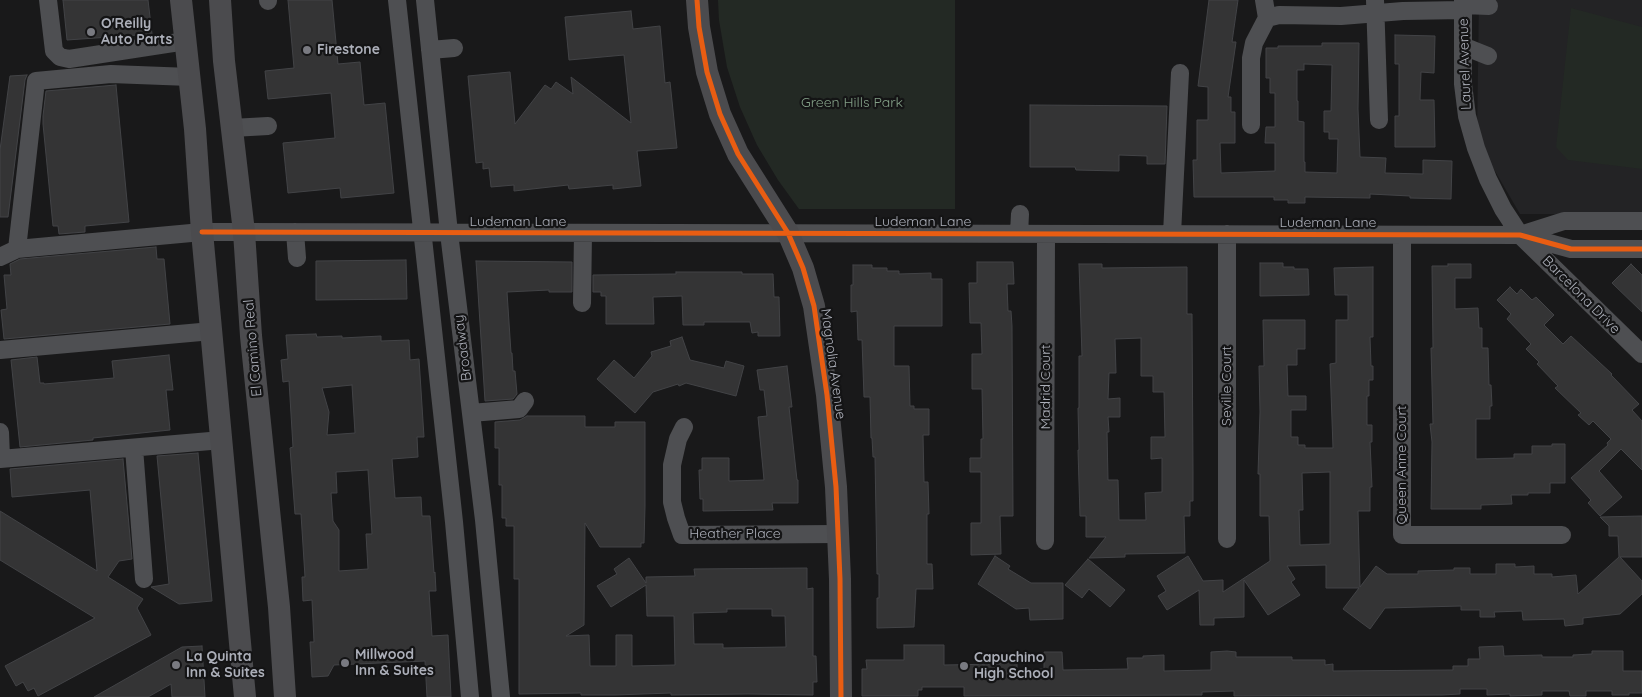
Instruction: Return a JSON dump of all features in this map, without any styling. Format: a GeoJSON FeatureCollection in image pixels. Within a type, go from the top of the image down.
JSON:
{"type":"FeatureCollection","features":[{"type":"Feature","properties":{"kind":"main road"},"geometry":{"type":"LineString","coordinates":[[181,0],[195,129],[202,232],[245,697]]}},
{"type":"Feature","properties":{"kind":"main road","name":"El Camino Real"},"geometry":{"type":"LineString","coordinates":[[220,0],[224,61],[244,232],[251,336],[279,607],[286,697]]}},
{"type":"Feature","properties":{"kind":"main road","name":"Magnolia Avenue"},"geometry":{"type":"LineString","coordinates":[[697,0],[699,27],[707,72],[720,114],[738,154],[788,233],[804,268],[815,314],[829,413],[836,487],[839,534],[841,697]]}},
{"type":"Feature","properties":{"kind":"street"},"geometry":{"type":"LineString","coordinates":[[48,0],[54,51],[60,57],[69,59],[186,41]]}},
{"type":"Feature","properties":{"kind":"street","name":"Broadway"},"geometry":{"type":"LineString","coordinates":[[397,0],[455,531],[470,697]]}},
{"type":"Feature","properties":{"kind":"street","name":"Broadway"},"geometry":{"type":"LineString","coordinates":[[425,0],[449,232],[484,520],[501,697]]}},
{"type":"Feature","properties":{"kind":"street"},"geometry":{"type":"LineString","coordinates":[[1251,125],[1251,58],[1254,43],[1267,18],[1264,0]]}},
{"type":"Feature","properties":{"kind":"street"},"geometry":{"type":"LineString","coordinates":[[1267,18],[1279,15],[1340,16],[1376,6],[1403,10],[1463,5],[1489,6]]}},
{"type":"Feature","properties":{"kind":"street","name":"Laurel Avenue"},"geometry":{"type":"LineString","coordinates":[[1463,5],[1463,84],[1467,116],[1476,148],[1488,179],[1503,210],[1520,235]]}},
{"type":"Feature","properties":{"kind":"street"},"geometry":{"type":"LineString","coordinates":[[1376,6],[1379,120]]}},
{"type":"Feature","properties":{"kind":"street"},"geometry":{"type":"LineString","coordinates":[[1463,46],[1488,56]]}},
{"type":"Feature","properties":{"kind":"street"},"geometry":{"type":"LineString","coordinates":[[430,50],[454,48]]}},
{"type":"Feature","properties":{"kind":"street"},"geometry":{"type":"LineString","coordinates":[[1172,234],[1180,73]]}},
{"type":"Feature","properties":{"kind":"street"},"geometry":{"type":"LineString","coordinates":[[17,249],[36,81],[111,74],[190,76]]}},
{"type":"Feature","properties":{"kind":"street"},"geometry":{"type":"LineString","coordinates":[[232,128],[268,126]]}},
{"type":"Feature","properties":{"kind":"street"},"geometry":{"type":"LineString","coordinates":[[1019,234],[1020,214]]}},
{"type":"Feature","properties":{"kind":"street","name":"Ludeman Lane"},"geometry":{"type":"LineString","coordinates":[[1520,235],[1564,221],[1642,221]]}},
{"type":"Feature","properties":{"kind":"street","name":"Ludeman Lane"},"geometry":{"type":"LineString","coordinates":[[0,257],[17,249],[202,232],[1520,235],[1571,249],[1642,248]]}},
{"type":"Feature","properties":{"kind":"street"},"geometry":{"type":"LineString","coordinates":[[294,232],[296,258]]}},
{"type":"Feature","properties":{"kind":"street"},"geometry":{"type":"LineString","coordinates":[[582,233],[582,303]]}},
{"type":"Feature","properties":{"kind":"street","name":"Madrid Court"},"geometry":{"type":"LineString","coordinates":[[1045,541],[1046,234]]}},
{"type":"Feature","properties":{"kind":"street","name":"Seville Court"},"geometry":{"type":"LineString","coordinates":[[1227,234],[1227,538]]}},
{"type":"Feature","properties":{"kind":"street","name":"Queen Anne Court"},"geometry":{"type":"LineString","coordinates":[[1402,235],[1402,535],[1562,535]]}},
{"type":"Feature","properties":{"kind":"street","name":"Barcelona Drive"},"geometry":{"type":"LineString","coordinates":[[1520,235],[1642,354]]}},
{"type":"Feature","properties":{"kind":"street"},"geometry":{"type":"LineString","coordinates":[[0,350],[212,331]]}},
{"type":"Feature","properties":{"kind":"street"},"geometry":{"type":"LineString","coordinates":[[471,413],[519,409],[525,401]]}},
{"type":"Feature","properties":{"kind":"street","name":"Heather Place"},"geometry":{"type":"LineString","coordinates":[[684,427],[674,450],[672,465],[672,502],[682,534],[839,534]]}},
{"type":"Feature","properties":{"kind":"street"},"geometry":{"type":"LineString","coordinates":[[0,432],[0,459],[222,440]]}},
{"type":"Feature","properties":{"kind":"street"},"geometry":{"type":"LineString","coordinates":[[134,448],[144,579]]}},
{"type":"Feature","properties":{"kind":"shaded area"},"geometry":{"type":"Polygon","coordinates":[[[1479,0],[1642,0],[1642,214],[1520,214],[1477,140],[1479,0]]]}},
{"type":"Feature","properties":{"kind":"green space","name":"Green Hills Park"},"geometry":{"type":"Polygon","coordinates":[[[718,0],[955,0],[955,209],[799,209],[778,180],[757,145],[740,107],[727,67],[719,20],[718,0]]]}},
{"type":"Feature","properties":{"kind":"green space"},"geometry":{"type":"Polygon","coordinates":[[[1571,8],[1642,27],[1642,169],[1568,160],[1556,147],[1571,8]]]}},
{"type":"Feature","properties":{"kind":"building"},"geometry":{"type":"Polygon","coordinates":[[[63,0],[148,0],[152,34],[67,40],[63,0]]]}},
{"type":"Feature","properties":{"kind":"building"},"geometry":{"type":"Polygon","coordinates":[[[288,0],[332,0],[338,64],[360,62],[364,105],[385,103],[394,193],[341,198],[340,188],[288,193],[283,143],[335,138],[331,93],[268,99],[265,71],[294,68],[288,0]]]}},
{"type":"Feature","properties":{"kind":"building"},"geometry":{"type":"Polygon","coordinates":[[[1209,0],[1238,0],[1232,42],[1236,42],[1228,97],[1231,97],[1231,112],[1235,112],[1235,143],[1220,143],[1221,173],[1275,171],[1275,143],[1265,143],[1266,127],[1275,127],[1275,93],[1270,93],[1270,78],[1266,78],[1266,48],[1278,48],[1278,46],[1322,46],[1322,43],[1359,43],[1358,109],[1360,157],[1386,158],[1385,173],[1423,174],[1423,160],[1452,161],[1451,199],[1410,198],[1410,196],[1370,194],[1370,198],[1305,197],[1305,203],[1288,203],[1288,200],[1274,200],[1274,197],[1194,197],[1193,160],[1197,160],[1197,120],[1208,120],[1208,87],[1198,86],[1209,0]],[[1304,64],[1304,70],[1297,70],[1298,121],[1304,122],[1305,172],[1337,173],[1338,139],[1329,139],[1329,132],[1324,132],[1324,111],[1331,111],[1332,65],[1304,64]]]}},
{"type":"Feature","properties":{"kind":"building"},"geometry":{"type":"Polygon","coordinates":[[[631,11],[633,29],[660,26],[665,83],[670,82],[677,148],[637,151],[641,186],[613,189],[613,185],[569,189],[568,185],[514,191],[514,185],[491,187],[489,168],[483,169],[483,162],[476,163],[468,76],[510,72],[515,124],[545,85],[551,89],[556,82],[573,94],[571,77],[631,123],[624,55],[569,60],[565,17],[631,11]]]}},
{"type":"Feature","properties":{"kind":"building"},"geometry":{"type":"Polygon","coordinates":[[[1395,35],[1435,36],[1434,73],[1421,72],[1420,100],[1434,100],[1435,147],[1395,147],[1395,116],[1399,116],[1399,64],[1395,64],[1395,35]]]}},
{"type":"Feature","properties":{"kind":"building"},"geometry":{"type":"Polygon","coordinates":[[[27,75],[8,217],[0,217],[0,150],[10,76],[27,75]]]}},
{"type":"Feature","properties":{"kind":"building"},"geometry":{"type":"Polygon","coordinates":[[[116,85],[129,222],[85,226],[85,232],[59,234],[58,226],[53,226],[43,124],[46,91],[116,85]]]}},
{"type":"Feature","properties":{"kind":"building"},"geometry":{"type":"Polygon","coordinates":[[[1030,105],[1167,106],[1165,164],[1147,164],[1147,156],[1119,155],[1119,171],[1076,170],[1075,167],[1030,167],[1030,105]]]}},
{"type":"Feature","properties":{"kind":"building"},"geometry":{"type":"Polygon","coordinates":[[[156,247],[157,259],[164,259],[170,324],[4,339],[1,310],[7,309],[4,275],[11,275],[10,264],[20,259],[156,247]]]}},
{"type":"Feature","properties":{"kind":"building"},"geometry":{"type":"Polygon","coordinates":[[[406,260],[407,299],[316,300],[316,261],[406,260]]]}},
{"type":"Feature","properties":{"kind":"building"},"geometry":{"type":"Polygon","coordinates":[[[476,261],[572,262],[572,292],[549,292],[549,290],[507,292],[511,353],[517,394],[513,399],[485,401],[476,261]]]}},
{"type":"Feature","properties":{"kind":"building"},"geometry":{"type":"Polygon","coordinates":[[[977,262],[1013,262],[1014,284],[1007,284],[1008,311],[1011,311],[1012,326],[1013,516],[1000,516],[1001,554],[971,555],[971,523],[981,523],[981,472],[970,472],[970,458],[981,458],[981,439],[983,439],[982,389],[972,389],[972,354],[982,354],[981,323],[970,323],[969,283],[977,283],[977,262]]]}},
{"type":"Feature","properties":{"kind":"building"},"geometry":{"type":"Polygon","coordinates":[[[1260,263],[1283,263],[1283,267],[1308,269],[1309,295],[1260,296],[1260,263]]]}},
{"type":"Feature","properties":{"kind":"building"},"geometry":{"type":"Polygon","coordinates":[[[1079,264],[1102,264],[1102,268],[1187,267],[1187,314],[1192,314],[1193,501],[1190,501],[1190,516],[1184,516],[1185,553],[1125,554],[1125,557],[1089,558],[1106,537],[1086,537],[1086,516],[1080,516],[1078,408],[1079,356],[1082,356],[1079,264]],[[1141,338],[1115,339],[1116,373],[1109,373],[1108,399],[1120,398],[1120,417],[1108,417],[1108,480],[1118,480],[1119,520],[1146,520],[1145,493],[1162,492],[1162,458],[1151,459],[1151,437],[1165,437],[1164,392],[1153,392],[1153,376],[1141,376],[1141,338]]]}},
{"type":"Feature","properties":{"kind":"building"},"geometry":{"type":"Polygon","coordinates":[[[1448,264],[1471,264],[1471,278],[1455,278],[1455,309],[1478,308],[1479,328],[1482,328],[1482,348],[1488,348],[1489,385],[1491,385],[1492,406],[1490,406],[1490,419],[1476,419],[1476,459],[1514,458],[1514,454],[1532,454],[1532,446],[1565,444],[1565,483],[1550,483],[1550,493],[1511,495],[1512,504],[1481,505],[1481,509],[1431,509],[1432,442],[1430,424],[1433,424],[1431,348],[1433,348],[1432,266],[1448,266],[1448,264]]]}},
{"type":"Feature","properties":{"kind":"building"},"geometry":{"type":"Polygon","coordinates":[[[1631,264],[1642,275],[1642,312],[1612,283],[1631,264]]]}},
{"type":"Feature","properties":{"kind":"building"},"geometry":{"type":"Polygon","coordinates":[[[853,265],[872,265],[872,268],[887,268],[887,271],[899,271],[899,274],[931,273],[931,279],[942,279],[942,326],[894,326],[894,366],[909,366],[910,406],[914,406],[914,409],[929,409],[929,435],[923,435],[924,482],[928,482],[927,564],[932,564],[933,589],[916,589],[914,627],[877,628],[879,574],[877,574],[875,457],[873,457],[871,438],[870,397],[864,397],[862,340],[858,340],[857,311],[851,312],[853,265]]]}},
{"type":"Feature","properties":{"kind":"building"},"geometry":{"type":"Polygon","coordinates":[[[1373,267],[1373,337],[1370,337],[1373,380],[1369,380],[1369,396],[1367,396],[1367,425],[1372,425],[1372,442],[1370,442],[1372,487],[1370,487],[1370,511],[1358,511],[1360,587],[1376,566],[1387,574],[1418,574],[1418,571],[1470,568],[1470,574],[1496,574],[1496,564],[1515,564],[1515,567],[1534,566],[1534,574],[1552,574],[1552,577],[1576,575],[1578,594],[1619,557],[1618,536],[1609,536],[1609,526],[1600,517],[1642,516],[1642,557],[1620,557],[1642,581],[1642,594],[1620,614],[1583,618],[1583,624],[1565,626],[1564,619],[1523,620],[1522,611],[1494,612],[1495,617],[1480,617],[1480,610],[1461,610],[1461,606],[1385,608],[1370,629],[1343,609],[1359,588],[1326,588],[1326,565],[1287,566],[1295,579],[1291,582],[1300,595],[1268,615],[1244,580],[1244,617],[1214,618],[1214,625],[1200,625],[1199,590],[1167,610],[1158,596],[1166,591],[1157,576],[1188,556],[1203,581],[1223,580],[1223,592],[1270,561],[1269,516],[1260,516],[1260,474],[1258,474],[1259,366],[1264,366],[1263,320],[1305,320],[1305,349],[1297,349],[1297,365],[1287,365],[1288,396],[1306,396],[1306,410],[1291,410],[1291,437],[1298,437],[1298,445],[1305,445],[1305,448],[1333,448],[1330,364],[1336,363],[1336,320],[1348,320],[1348,295],[1335,295],[1334,268],[1373,267]],[[1330,472],[1302,473],[1303,510],[1299,510],[1300,545],[1330,544],[1330,472]]]}},
{"type":"Feature","properties":{"kind":"building"},"geometry":{"type":"Polygon","coordinates":[[[676,272],[773,274],[774,297],[779,297],[780,336],[758,336],[758,332],[752,333],[750,322],[704,322],[704,325],[683,325],[682,296],[653,297],[654,324],[606,324],[606,296],[601,296],[601,292],[593,292],[593,275],[676,274],[676,272]]]}},
{"type":"Feature","properties":{"kind":"building"},"geometry":{"type":"Polygon","coordinates":[[[1510,287],[1517,294],[1521,289],[1532,300],[1536,297],[1554,315],[1544,325],[1563,344],[1571,336],[1612,374],[1639,404],[1632,410],[1642,421],[1642,470],[1621,449],[1599,471],[1622,497],[1600,516],[1588,503],[1591,500],[1571,478],[1608,445],[1607,443],[1611,439],[1593,421],[1589,425],[1578,415],[1581,413],[1555,388],[1558,386],[1526,349],[1531,344],[1507,319],[1511,314],[1497,300],[1510,287]]]}},
{"type":"Feature","properties":{"kind":"building"},"geometry":{"type":"Polygon","coordinates":[[[316,334],[317,337],[342,336],[342,338],[381,336],[381,341],[409,340],[410,360],[419,359],[424,437],[417,437],[418,457],[392,459],[395,498],[421,497],[422,516],[430,516],[436,591],[429,591],[432,636],[448,635],[451,697],[427,697],[425,661],[334,665],[328,676],[312,677],[310,642],[314,642],[312,600],[303,601],[302,577],[305,577],[301,514],[295,514],[290,448],[293,447],[289,381],[283,382],[281,360],[288,359],[286,335],[316,334]],[[352,385],[322,388],[329,412],[327,435],[355,433],[352,385]],[[368,470],[336,472],[337,493],[331,493],[333,521],[339,530],[339,571],[368,569],[366,534],[372,534],[368,470]]]}},
{"type":"Feature","properties":{"kind":"building"},"geometry":{"type":"Polygon","coordinates":[[[682,337],[690,360],[724,368],[726,361],[744,366],[736,396],[686,383],[679,386],[678,384],[653,392],[635,413],[597,379],[614,360],[634,378],[652,356],[651,352],[671,346],[670,341],[682,337]]]}},
{"type":"Feature","properties":{"kind":"building"},"geometry":{"type":"Polygon","coordinates":[[[169,355],[173,390],[166,390],[170,430],[20,447],[11,360],[37,357],[40,383],[44,384],[114,378],[112,361],[169,355]]]}},
{"type":"Feature","properties":{"kind":"building"},"geometry":{"type":"Polygon","coordinates":[[[787,366],[792,407],[789,407],[798,480],[798,503],[772,503],[773,510],[703,511],[703,499],[700,499],[699,470],[702,470],[702,458],[729,458],[729,481],[764,480],[758,417],[767,416],[764,390],[760,390],[757,370],[787,366]]]}},
{"type":"Feature","properties":{"kind":"building"},"geometry":{"type":"Polygon","coordinates":[[[527,416],[585,416],[585,427],[615,427],[615,422],[645,422],[644,543],[641,543],[641,547],[600,547],[585,523],[584,625],[566,636],[589,635],[590,666],[616,666],[616,635],[632,635],[632,666],[675,665],[674,616],[647,616],[646,585],[611,607],[597,586],[617,574],[614,569],[629,558],[646,583],[646,577],[695,576],[694,569],[807,568],[807,589],[813,588],[813,656],[816,656],[817,682],[813,682],[813,695],[671,695],[671,693],[615,695],[581,695],[581,693],[519,694],[519,579],[514,579],[514,526],[506,526],[506,518],[502,518],[502,485],[499,485],[499,448],[495,448],[495,422],[520,420],[527,416]],[[727,609],[727,612],[693,613],[694,644],[723,644],[723,648],[786,647],[785,616],[772,616],[772,609],[727,609]]]}},
{"type":"Feature","properties":{"kind":"building"},"geometry":{"type":"Polygon","coordinates":[[[198,453],[212,601],[179,604],[151,587],[169,584],[157,456],[198,453]]]}},
{"type":"Feature","properties":{"kind":"building"},"geometry":{"type":"Polygon","coordinates":[[[123,459],[132,559],[119,561],[108,577],[143,599],[137,608],[151,635],[38,696],[34,688],[28,691],[23,682],[16,686],[5,666],[95,618],[0,560],[0,511],[97,571],[90,490],[12,497],[10,469],[123,459]]]}},
{"type":"Feature","properties":{"kind":"building"},"geometry":{"type":"Polygon","coordinates":[[[995,556],[1010,566],[1008,569],[1031,583],[1063,583],[1063,619],[1030,620],[1029,608],[1016,609],[978,584],[995,556]]]}},
{"type":"Feature","properties":{"kind":"building"},"geometry":{"type":"Polygon","coordinates":[[[1088,559],[1125,590],[1110,607],[1089,589],[1082,598],[1065,585],[1088,559]]]}},
{"type":"Feature","properties":{"kind":"building"},"geometry":{"type":"Polygon","coordinates":[[[904,645],[944,645],[944,665],[1000,664],[1000,654],[1017,654],[1017,670],[1044,669],[1044,652],[1062,652],[1063,670],[1128,669],[1127,658],[1164,655],[1164,671],[1211,670],[1211,652],[1227,651],[1236,652],[1236,657],[1292,657],[1292,660],[1325,660],[1325,665],[1333,664],[1333,671],[1453,670],[1453,666],[1468,666],[1468,659],[1480,659],[1479,647],[1503,646],[1504,656],[1542,655],[1542,657],[1573,657],[1573,655],[1592,654],[1592,651],[1623,651],[1623,671],[1642,671],[1642,693],[1612,695],[1612,691],[1586,691],[1586,696],[1570,696],[1569,691],[1542,691],[1542,695],[1510,696],[1510,694],[1487,695],[1487,689],[1460,689],[1460,694],[1442,695],[1234,696],[1234,691],[1202,692],[1202,695],[964,696],[964,687],[922,687],[922,690],[918,690],[918,696],[862,696],[862,669],[867,669],[866,660],[904,660],[904,645]]]}},
{"type":"Feature","properties":{"kind":"building","name":"La Quinta Inn & Suites"},"geometry":{"type":"Polygon","coordinates":[[[202,646],[205,697],[172,697],[171,684],[148,697],[94,697],[182,647],[202,646]]]}},
{"type":"Feature","properties":{"kind":"cycle path"},"geometry":{"type":"LineString","coordinates":[[697,0],[699,27],[707,72],[720,114],[738,154],[788,233],[803,268],[814,306],[827,395],[836,487],[840,579],[841,697]]}},
{"type":"Feature","properties":{"kind":"cycle path"},"geometry":{"type":"LineString","coordinates":[[202,232],[1520,235],[1571,249],[1642,249]]}},
{"type":"Feature","properties":{"kind":"place","name":"O'Reilly Auto Parts"},"geometry":{"type":"Point","coordinates":[91,32]}},
{"type":"Feature","properties":{"kind":"place","name":"Firestone"},"geometry":{"type":"Point","coordinates":[307,50]}},
{"type":"Feature","properties":{"kind":"place","name":"Millwood Inn & Suites"},"geometry":{"type":"Point","coordinates":[345,663]}},
{"type":"Feature","properties":{"kind":"place","name":"La Quinta Inn & Suites"},"geometry":{"type":"Point","coordinates":[176,665]}},
{"type":"Feature","properties":{"kind":"place","name":"Capuchino High School"},"geometry":{"type":"Point","coordinates":[964,666]}}]}
